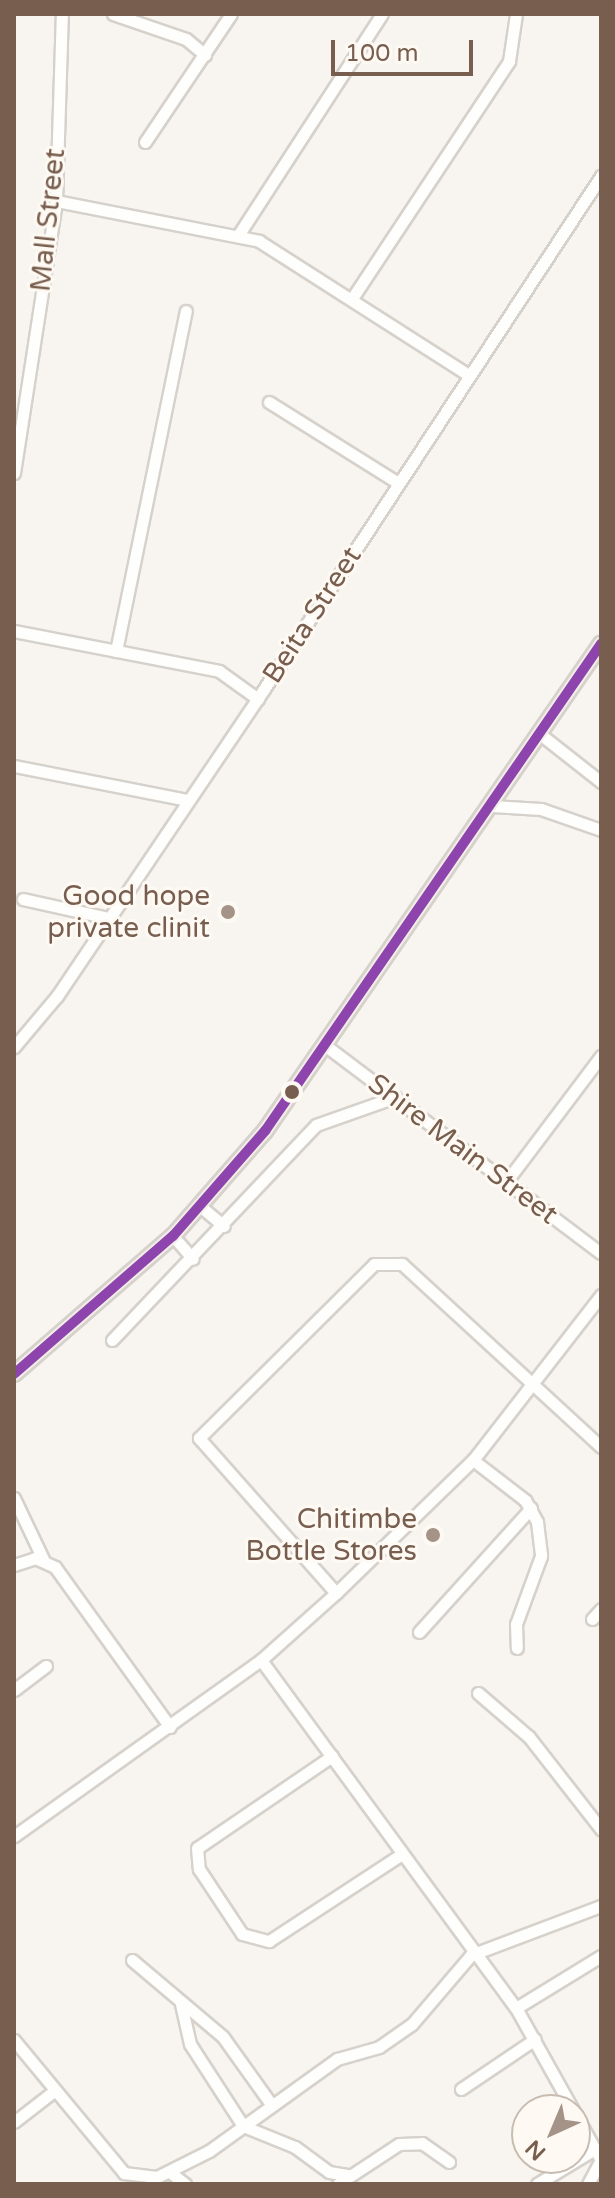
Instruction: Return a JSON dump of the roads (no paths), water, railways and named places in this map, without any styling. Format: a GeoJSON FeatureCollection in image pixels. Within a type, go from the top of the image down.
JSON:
{"type":"FeatureCollection","features":[{"type":"Feature","properties":{"kind":"main road"},"geometry":{"type":"LineString","coordinates":[[14,1374],[173,1236],[200,1206],[326,1046],[601,644]]}},
{"type":"Feature","properties":{"kind":"street","name":"Mall Street"},"geometry":{"type":"LineString","coordinates":[[14,473],[20,396],[56,201],[62,14]]}},
{"type":"Feature","properties":{"kind":"street"},"geometry":{"type":"LineString","coordinates":[[113,14],[186,39],[205,55]]}},
{"type":"Feature","properties":{"kind":"street"},"geometry":{"type":"LineString","coordinates":[[145,142],[231,14]]}},
{"type":"Feature","properties":{"kind":"street"},"geometry":{"type":"LineString","coordinates":[[239,234],[382,14]]}},
{"type":"Feature","properties":{"kind":"street"},"geometry":{"type":"LineString","coordinates":[[353,297],[509,61],[516,14]]}},
{"type":"Feature","properties":{"kind":"street","name":"Beita Street"},"geometry":{"type":"LineString","coordinates":[[14,1047],[108,918],[258,699],[601,176]]}},
{"type":"Feature","properties":{"kind":"street"},"geometry":{"type":"LineString","coordinates":[[56,201],[239,234],[353,297],[470,376]]}},
{"type":"Feature","properties":{"kind":"street"},"geometry":{"type":"LineString","coordinates":[[116,651],[186,311]]}},
{"type":"Feature","properties":{"kind":"street"},"geometry":{"type":"LineString","coordinates":[[269,402],[398,483]]}},
{"type":"Feature","properties":{"kind":"street"},"geometry":{"type":"LineString","coordinates":[[14,631],[219,671],[258,699]]}},
{"type":"Feature","properties":{"kind":"street"},"geometry":{"type":"LineString","coordinates":[[540,734],[601,782]]}},
{"type":"Feature","properties":{"kind":"street"},"geometry":{"type":"LineString","coordinates":[[14,766],[188,800]]}},
{"type":"Feature","properties":{"kind":"street"},"geometry":{"type":"LineString","coordinates":[[492,806],[541,809],[601,830]]}},
{"type":"Feature","properties":{"kind":"street"},"geometry":{"type":"LineString","coordinates":[[23,899],[108,918]]}},
{"type":"Feature","properties":{"kind":"street","name":"Shire Main Street"},"geometry":{"type":"LineString","coordinates":[[326,1046],[601,1253]]}},
{"type":"Feature","properties":{"kind":"street"},"geometry":{"type":"LineString","coordinates":[[506,1182],[601,1056]]}},
{"type":"Feature","properties":{"kind":"street"},"geometry":{"type":"LineString","coordinates":[[112,1340],[193,1259],[316,1125],[395,1097]]}},
{"type":"Feature","properties":{"kind":"street"},"geometry":{"type":"LineString","coordinates":[[200,1206],[224,1226]]}},
{"type":"Feature","properties":{"kind":"street"},"geometry":{"type":"LineString","coordinates":[[173,1236],[193,1259]]}},
{"type":"Feature","properties":{"kind":"street"},"geometry":{"type":"LineString","coordinates":[[336,1593],[204,1450],[201,1429],[384,1260],[402,1264],[536,1383],[601,1447]]}},
{"type":"Feature","properties":{"kind":"street"},"geometry":{"type":"LineString","coordinates":[[14,1836],[261,1660],[336,1593],[473,1460],[536,1383],[601,1295]]}},
{"type":"Feature","properties":{"kind":"street"},"geometry":{"type":"LineString","coordinates":[[473,1460],[531,1508],[541,1556],[516,1624],[517,1648]]}},
{"type":"Feature","properties":{"kind":"street"},"geometry":{"type":"LineString","coordinates":[[14,1498],[43,1559],[170,1727]]}},
{"type":"Feature","properties":{"kind":"street"},"geometry":{"type":"LineString","coordinates":[[419,1632],[531,1508]]}},
{"type":"Feature","properties":{"kind":"street"},"geometry":{"type":"LineString","coordinates":[[14,1565],[43,1559]]}},
{"type":"Feature","properties":{"kind":"street"},"geometry":{"type":"LineString","coordinates":[[592,1619],[601,1609]]}},
{"type":"Feature","properties":{"kind":"street"},"geometry":{"type":"LineString","coordinates":[[261,1660],[471,1955],[516,2008],[598,2157],[588,2184]]}},
{"type":"Feature","properties":{"kind":"street"},"geometry":{"type":"LineString","coordinates":[[14,1690],[46,1666]]}},
{"type":"Feature","properties":{"kind":"street"},"geometry":{"type":"LineString","coordinates":[[478,1693],[529,1737],[601,1829]]}},
{"type":"Feature","properties":{"kind":"street"},"geometry":{"type":"LineString","coordinates":[[332,1756],[197,1848],[199,1869],[242,1934],[269,1941],[402,1854]]}},
{"type":"Feature","properties":{"kind":"street"},"geometry":{"type":"LineString","coordinates":[[14,2040],[130,2180],[171,2173],[337,2059],[379,2047],[412,2024],[471,1955],[601,1906]]}},
{"type":"Feature","properties":{"kind":"street"},"geometry":{"type":"LineString","coordinates":[[516,2008],[601,1956]]}},
{"type":"Feature","properties":{"kind":"street"},"geometry":{"type":"LineString","coordinates":[[132,1960],[223,2037],[271,2104]]}},
{"type":"Feature","properties":{"kind":"street"},"geometry":{"type":"LineString","coordinates":[[181,2004],[190,2044],[243,2126],[302,2151],[329,2172],[349,2175]]}},
{"type":"Feature","properties":{"kind":"street"},"geometry":{"type":"LineString","coordinates":[[461,2089],[535,2039]]}},
{"type":"Feature","properties":{"kind":"street"},"geometry":{"type":"LineString","coordinates":[[14,2122],[54,2091]]}},
{"type":"Feature","properties":{"kind":"street"},"geometry":{"type":"LineString","coordinates":[[338,2184],[411,2141],[449,2162]]}},
{"type":"Feature","properties":{"kind":"street"},"geometry":{"type":"LineString","coordinates":[[537,2184],[598,2157]]}},
{"type":"Feature","properties":{"kind":"street"},"geometry":{"type":"LineString","coordinates":[[171,2173],[185,2184]]}},
{"type":"Feature","properties":{"kind":"place","name":"Good hope private clinit"},"geometry":{"type":"Point","coordinates":[228,912]}},
{"type":"Feature","properties":{"kind":"place","name":"Chitimbe Bottle Stores"},"geometry":{"type":"Point","coordinates":[433,1535]}}]}
